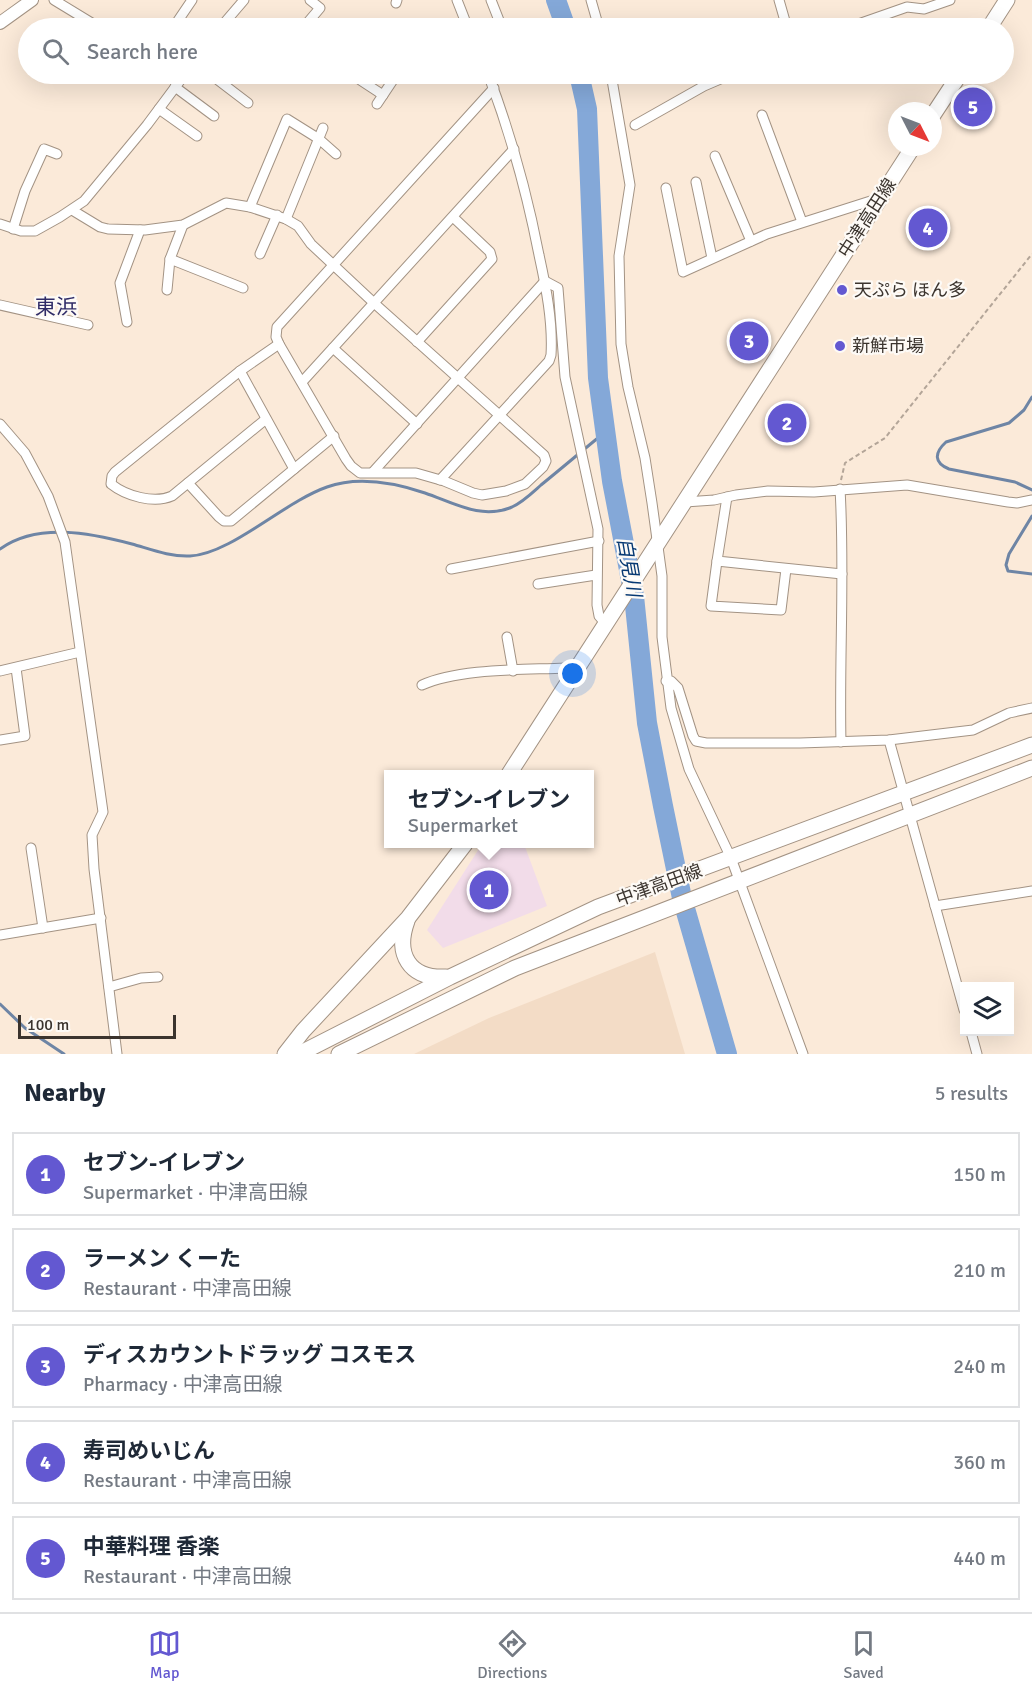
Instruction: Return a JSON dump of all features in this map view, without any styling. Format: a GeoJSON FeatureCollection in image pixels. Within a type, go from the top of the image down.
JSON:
{"type":"FeatureCollection","features":[{"type":"Feature","properties":{"kind":"main road"},"geometry":{"type":"LineString","coordinates":[[995,18],[1007,0]]}},
{"type":"Feature","properties":{"kind":"main road"},"geometry":{"type":"LineString","coordinates":[[942,102],[953,84]]}},
{"type":"Feature","properties":{"kind":"main road","name":"中津高田線"},"geometry":{"type":"LineString","coordinates":[[512,770],[907,156]]}},
{"type":"Feature","properties":{"kind":"main road","name":"中津高田線"},"geometry":{"type":"LineString","coordinates":[[306,1051],[450,977],[598,908],[1032,745]]}},
{"type":"Feature","properties":{"kind":"main road","name":"中津高田線"},"geometry":{"type":"LineString","coordinates":[[339,1054],[515,968],[1032,768]]}},
{"type":"Feature","properties":{"kind":"main road"},"geometry":{"type":"LineString","coordinates":[[285,1054],[303,1031],[408,918],[461,848]]}},
{"type":"Feature","properties":{"kind":"main road"},"geometry":{"type":"LineString","coordinates":[[408,918],[402,934],[404,954],[412,968],[424,976],[450,977]]}},
{"type":"Feature","properties":{"kind":"main road"},"geometry":{"type":"LineString","coordinates":[[303,1031],[306,1051],[326,1052],[383,1026],[417,1015]]}},
{"type":"Feature","properties":{"kind":"street"},"geometry":{"type":"LineString","coordinates":[[0,23],[32,0]]}},
{"type":"Feature","properties":{"kind":"street"},"geometry":{"type":"LineString","coordinates":[[54,0],[84,18]]}},
{"type":"Feature","properties":{"kind":"street"},"geometry":{"type":"LineString","coordinates":[[180,18],[192,0]]}},
{"type":"Feature","properties":{"kind":"street"},"geometry":{"type":"LineString","coordinates":[[229,18],[244,0]]}},
{"type":"Feature","properties":{"kind":"street"},"geometry":{"type":"LineString","coordinates":[[310,0],[320,8],[312,18]]}},
{"type":"Feature","properties":{"kind":"street"},"geometry":{"type":"LineString","coordinates":[[457,0],[464,18]]}},
{"type":"Feature","properties":{"kind":"street"},"geometry":{"type":"LineString","coordinates":[[491,0],[498,18]]}},
{"type":"Feature","properties":{"kind":"street"},"geometry":{"type":"LineString","coordinates":[[591,0],[596,18]]}},
{"type":"Feature","properties":{"kind":"street"},"geometry":{"type":"LineString","coordinates":[[779,0],[784,18]]}},
{"type":"Feature","properties":{"kind":"street"},"geometry":{"type":"LineString","coordinates":[[876,18],[907,7],[924,9],[950,0]]}},
{"type":"Feature","properties":{"kind":"street"},"geometry":{"type":"LineString","coordinates":[[0,224],[21,231],[35,231],[72,210],[92,192],[177,84]]}},
{"type":"Feature","properties":{"kind":"street"},"geometry":{"type":"LineString","coordinates":[[223,84],[248,103]]}},
{"type":"Feature","properties":{"kind":"street"},"geometry":{"type":"LineString","coordinates":[[363,84],[380,99],[391,84]]}},
{"type":"Feature","properties":{"kind":"street"},"geometry":{"type":"LineString","coordinates":[[440,480],[549,361],[551,355],[545,281],[514,149],[492,84]]}},
{"type":"Feature","properties":{"kind":"street"},"geometry":{"type":"LineString","coordinates":[[613,84],[630,185],[619,256],[621,344],[628,387],[648,473],[653,549],[662,576],[662,637],[671,708],[688,769],[731,858],[803,1054]]}},
{"type":"Feature","properties":{"kind":"street"},"geometry":{"type":"LineString","coordinates":[[635,125],[709,84]]}},
{"type":"Feature","properties":{"kind":"street"},"geometry":{"type":"LineString","coordinates":[[175,87],[214,116]]}},
{"type":"Feature","properties":{"kind":"street"},"geometry":{"type":"LineString","coordinates":[[72,210],[100,227],[140,230],[183,225],[226,203],[250,207],[281,217],[298,226],[311,244],[333,265],[544,455],[546,461],[543,467],[521,486],[482,495],[473,494],[440,480],[406,472],[360,473],[351,466],[276,337],[277,327],[333,265],[494,88]]}},
{"type":"Feature","properties":{"kind":"street"},"geometry":{"type":"LineString","coordinates":[[159,109],[197,136]]}},
{"type":"Feature","properties":{"kind":"street"},"geometry":{"type":"LineString","coordinates":[[762,115],[802,222]]}},
{"type":"Feature","properties":{"kind":"street"},"geometry":{"type":"LineString","coordinates":[[250,207],[287,119],[319,139],[336,154]]}},
{"type":"Feature","properties":{"kind":"street"},"geometry":{"type":"LineString","coordinates":[[260,254],[281,217],[323,128]]}},
{"type":"Feature","properties":{"kind":"street"},"geometry":{"type":"LineString","coordinates":[[13,229],[25,191],[44,149],[57,154]]}},
{"type":"Feature","properties":{"kind":"street"},"geometry":{"type":"LineString","coordinates":[[302,382],[514,149]]}},
{"type":"Feature","properties":{"kind":"street"},"geometry":{"type":"LineString","coordinates":[[715,156],[751,241]]}},
{"type":"Feature","properties":{"kind":"street"},"geometry":{"type":"LineString","coordinates":[[696,182],[712,258]]}},
{"type":"Feature","properties":{"kind":"street"},"geometry":{"type":"LineString","coordinates":[[666,188],[683,272],[751,241],[802,222],[880,198]]}},
{"type":"Feature","properties":{"kind":"street"},"geometry":{"type":"LineString","coordinates":[[417,342],[492,259],[490,252],[453,217]]}},
{"type":"Feature","properties":{"kind":"street"},"geometry":{"type":"LineString","coordinates":[[167,290],[170,259],[183,225]]}},
{"type":"Feature","properties":{"kind":"street"},"geometry":{"type":"LineString","coordinates":[[127,322],[120,283],[140,230]]}},
{"type":"Feature","properties":{"kind":"street"},"geometry":{"type":"LineString","coordinates":[[170,259],[243,288]]}},
{"type":"Feature","properties":{"kind":"street"},"geometry":{"type":"LineString","coordinates":[[373,472],[545,281]]}},
{"type":"Feature","properties":{"kind":"street"},"geometry":{"type":"LineString","coordinates":[[545,281],[558,288],[565,377],[596,515],[599,541],[596,576],[598,616],[606,623]]}},
{"type":"Feature","properties":{"kind":"street"},"geometry":{"type":"LineString","coordinates":[[0,306],[88,325]]}},
{"type":"Feature","properties":{"kind":"street"},"geometry":{"type":"LineString","coordinates":[[266,419],[172,496],[159,500],[125,492],[114,486],[110,480],[116,472],[240,371],[279,344]]}},
{"type":"Feature","properties":{"kind":"street"},"geometry":{"type":"LineString","coordinates":[[333,348],[417,424]]}},
{"type":"Feature","properties":{"kind":"street"},"geometry":{"type":"LineString","coordinates":[[240,371],[294,469]]}},
{"type":"Feature","properties":{"kind":"street"},"geometry":{"type":"LineString","coordinates":[[0,424],[25,453],[48,496],[64,542],[103,812],[92,835],[117,1054]]}},
{"type":"Feature","properties":{"kind":"street"},"geometry":{"type":"LineString","coordinates":[[188,483],[219,517],[224,521],[231,521],[334,436]]}},
{"type":"Feature","properties":{"kind":"street"},"geometry":{"type":"LineString","coordinates":[[685,502],[714,500],[768,490],[814,492],[916,486],[1008,502],[1032,500]]}},
{"type":"Feature","properties":{"kind":"street"},"geometry":{"type":"LineString","coordinates":[[840,489],[841,742]]}},
{"type":"Feature","properties":{"kind":"street"},"geometry":{"type":"LineString","coordinates":[[727,497],[711,606],[781,610],[786,569]]}},
{"type":"Feature","properties":{"kind":"street"},"geometry":{"type":"LineString","coordinates":[[451,569],[599,541]]}},
{"type":"Feature","properties":{"kind":"street"},"geometry":{"type":"LineString","coordinates":[[717,561],[842,573]]}},
{"type":"Feature","properties":{"kind":"street"},"geometry":{"type":"LineString","coordinates":[[538,584],[596,576]]}},
{"type":"Feature","properties":{"kind":"street"},"geometry":{"type":"LineString","coordinates":[[507,637],[513,670]]}},
{"type":"Feature","properties":{"kind":"street"},"geometry":{"type":"LineString","coordinates":[[0,671],[80,652]]}},
{"type":"Feature","properties":{"kind":"street"},"geometry":{"type":"LineString","coordinates":[[0,740],[25,736],[16,668]]}},
{"type":"Feature","properties":{"kind":"street"},"geometry":{"type":"LineString","coordinates":[[422,684],[449,676],[513,670],[565,668],[575,670]]}},
{"type":"Feature","properties":{"kind":"street"},"geometry":{"type":"LineString","coordinates":[[666,681],[671,681],[678,688],[690,731],[696,741],[706,743],[889,740],[973,729],[1009,713],[1032,708]]}},
{"type":"Feature","properties":{"kind":"street"},"geometry":{"type":"LineString","coordinates":[[889,740],[960,997]]}},
{"type":"Feature","properties":{"kind":"street"},"geometry":{"type":"LineString","coordinates":[[31,848],[43,928]]}},
{"type":"Feature","properties":{"kind":"street"},"geometry":{"type":"LineString","coordinates":[[934,906],[1032,891]]}},
{"type":"Feature","properties":{"kind":"street"},"geometry":{"type":"LineString","coordinates":[[0,935],[101,918]]}},
{"type":"Feature","properties":{"kind":"street"},"geometry":{"type":"LineString","coordinates":[[109,987],[141,978],[158,977]]}},
{"type":"Feature","properties":{"kind":"street"},"geometry":{"type":"LineString","coordinates":[[971,1036],[977,1054]]}},
{"type":"Feature","properties":{"kind":"path"},"geometry":{"type":"LineString","coordinates":[[840,489],[845,463],[885,438],[1032,254]]}},
{"type":"Feature","properties":{"kind":"shaded area"},"geometry":{"type":"Polygon","coordinates":[[[479,848],[525,848],[547,906],[443,948],[427,930],[479,848]]]}},
{"type":"Feature","properties":{"kind":"shaded area"},"geometry":{"type":"Polygon","coordinates":[[[655,952],[685,1054],[414,1054],[489,1018],[655,952]]]}},
{"type":"Feature","properties":{"kind":"building"},"geometry":{"type":"Polygon","coordinates":[[[492,870],[507,881],[488,908],[472,896],[492,870]]]}},
{"type":"Feature","properties":{"kind":"waterway","name":"自見川"},"geometry":{"type":"LineString","coordinates":[[556,0],[562,18]]}},
{"type":"Feature","properties":{"kind":"waterway","name":"自見川"},"geometry":{"type":"LineString","coordinates":[[581,84],[587,109],[598,378],[612,481],[634,596],[647,723],[682,898],[727,1054]]}},
{"type":"Feature","properties":{"kind":"waterway"},"geometry":{"type":"LineString","coordinates":[[1032,397],[1024,410],[1009,423],[946,442],[939,450],[937,457],[938,461],[949,469],[1015,482],[1032,490]]}},
{"type":"Feature","properties":{"kind":"waterway"},"geometry":{"type":"LineString","coordinates":[[0,549],[30,535],[64,532],[99,536],[160,552],[190,556],[223,546],[310,494],[339,484],[364,481],[401,486],[468,509],[501,511],[524,500],[604,433]]}},
{"type":"Feature","properties":{"kind":"waterway"},"geometry":{"type":"LineString","coordinates":[[1032,516],[1009,554],[1006,565],[1008,571],[1032,574]]}},
{"type":"Feature","properties":{"kind":"waterway"},"geometry":{"type":"LineString","coordinates":[[0,1004],[25,1028],[64,1054]]}},
{"type":"Feature","properties":{"kind":"place","name":"中華料理 香楽"},"geometry":{"type":"Point","coordinates":[973,107]}},
{"type":"Feature","properties":{"kind":"place","name":"寿司めいじん"},"geometry":{"type":"Point","coordinates":[928,228]}},
{"type":"Feature","properties":{"kind":"place","name":"天ぷら ほん多"},"geometry":{"type":"Point","coordinates":[842,290]}},
{"type":"Feature","properties":{"kind":"place","name":"ディスカウントドラッグ コスモス"},"geometry":{"type":"Point","coordinates":[749,341]}},
{"type":"Feature","properties":{"kind":"place","name":"新鮮市場"},"geometry":{"type":"Point","coordinates":[840,346]}},
{"type":"Feature","properties":{"kind":"place","name":"ラーメン くーた"},"geometry":{"type":"Point","coordinates":[787,423]}},
{"type":"Feature","properties":{"kind":"place","name":"セブン-イレブン"},"geometry":{"type":"Point","coordinates":[489,890]}},
{"type":"Feature","properties":{"kind":"district","name":"東浜"},"geometry":{"type":"Point","coordinates":[56,307]}}]}
